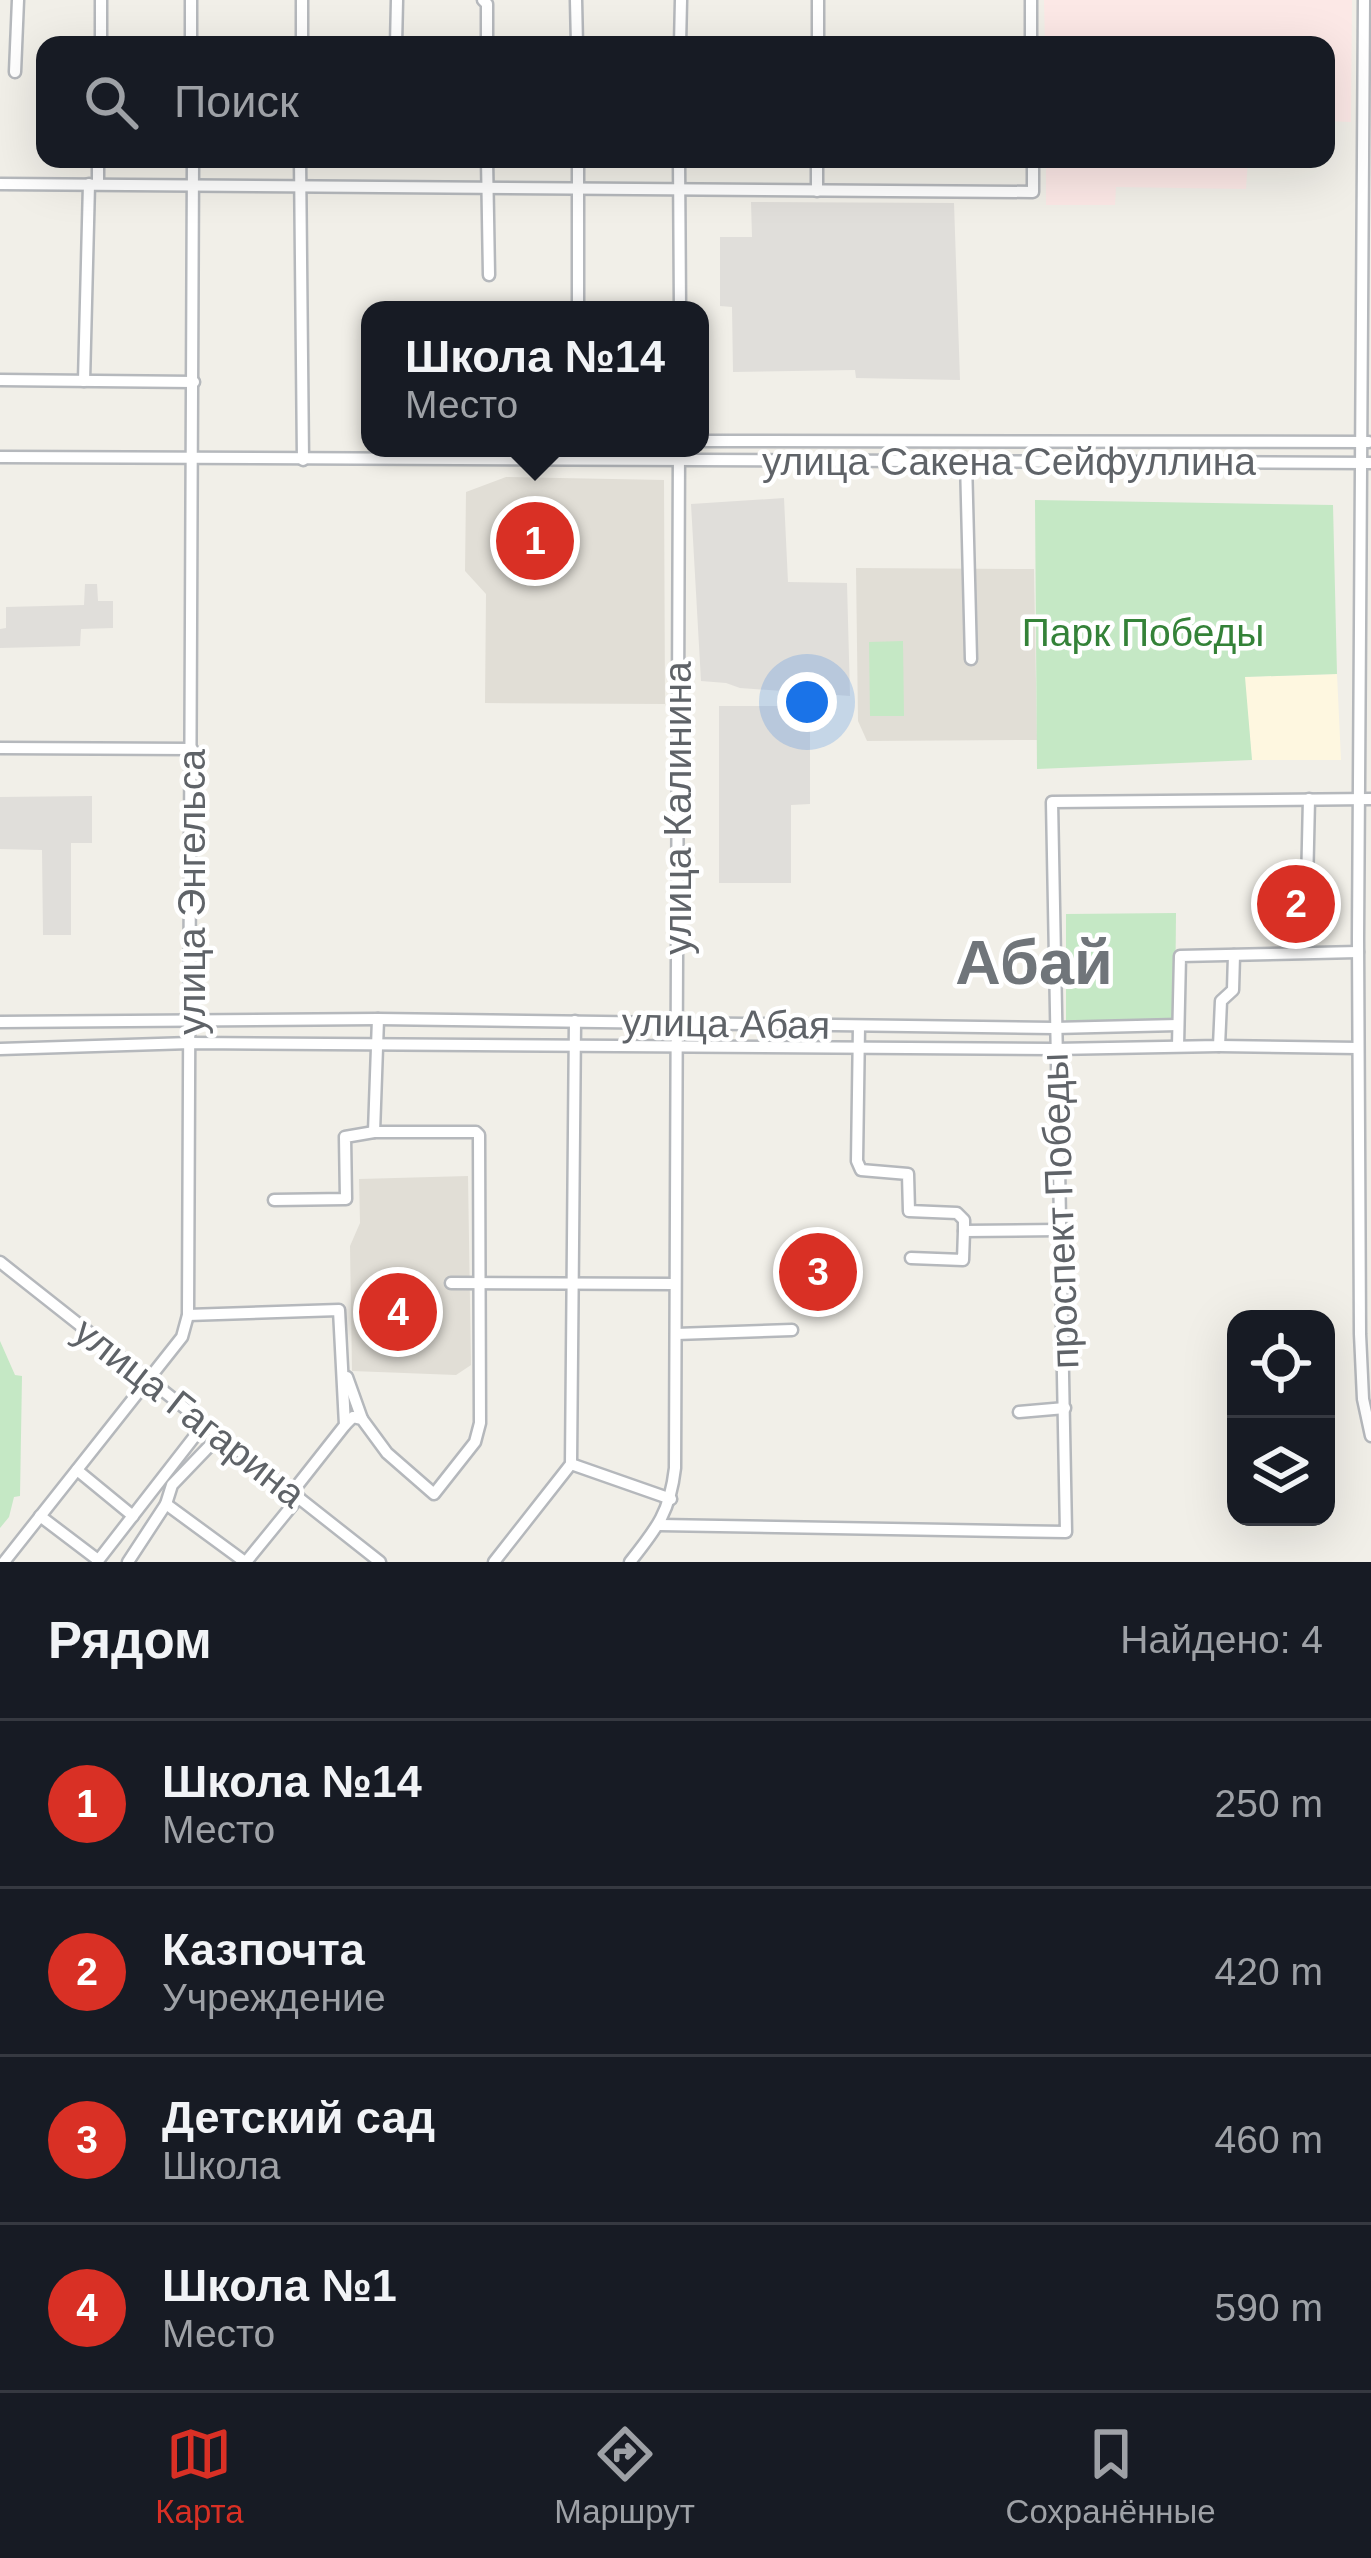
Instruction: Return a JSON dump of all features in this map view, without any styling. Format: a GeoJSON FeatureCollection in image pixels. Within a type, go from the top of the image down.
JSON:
{"type":"FeatureCollection","features":[{"type":"Feature","properties":{"kind":"street"},"geometry":{"type":"LineString","coordinates":[[15,72],[18,0]]}},
{"type":"Feature","properties":{"kind":"street"},"geometry":{"type":"LineString","coordinates":[[101,0],[101,36]]}},
{"type":"Feature","properties":{"kind":"street"},"geometry":{"type":"LineString","coordinates":[[191,0],[191,36]]}},
{"type":"Feature","properties":{"kind":"street"},"geometry":{"type":"LineString","coordinates":[[302,0],[302,36]]}},
{"type":"Feature","properties":{"kind":"street"},"geometry":{"type":"LineString","coordinates":[[396,36],[397,0]]}},
{"type":"Feature","properties":{"kind":"street"},"geometry":{"type":"LineString","coordinates":[[483,0],[487,36]]}},
{"type":"Feature","properties":{"kind":"street"},"geometry":{"type":"LineString","coordinates":[[576,0],[577,36]]}},
{"type":"Feature","properties":{"kind":"street"},"geometry":{"type":"LineString","coordinates":[[680,36],[681,0]]}},
{"type":"Feature","properties":{"kind":"street"},"geometry":{"type":"LineString","coordinates":[[818,0],[818,36]]}},
{"type":"Feature","properties":{"kind":"street"},"geometry":{"type":"LineString","coordinates":[[1031,0],[1031,36]]}},
{"type":"Feature","properties":{"kind":"street"},"geometry":{"type":"LineString","coordinates":[[1364,0],[1367,463],[1358,1048],[1365,1066],[1363,1400],[1371,1436]]}},
{"type":"Feature","properties":{"kind":"street"},"geometry":{"type":"LineString","coordinates":[[85,381],[96,168]]}},
{"type":"Feature","properties":{"kind":"street","name":"улица Энгельса"},"geometry":{"type":"LineString","coordinates":[[4,1562],[182,1337],[188,1315],[193,168]]}},
{"type":"Feature","properties":{"kind":"street"},"geometry":{"type":"LineString","coordinates":[[300,168],[303,460]]}},
{"type":"Feature","properties":{"kind":"street"},"geometry":{"type":"LineString","coordinates":[[488,168],[489,275]]}},
{"type":"Feature","properties":{"kind":"street"},"geometry":{"type":"LineString","coordinates":[[578,168],[578,301]]}},
{"type":"Feature","properties":{"kind":"street"},"geometry":{"type":"LineString","coordinates":[[680,168],[680,301]]}},
{"type":"Feature","properties":{"kind":"street"},"geometry":{"type":"LineString","coordinates":[[817,191],[818,168]]}},
{"type":"Feature","properties":{"kind":"street"},"geometry":{"type":"LineString","coordinates":[[0,184],[1033,192],[1033,168]]}},
{"type":"Feature","properties":{"kind":"street"},"geometry":{"type":"LineString","coordinates":[[0,380],[194,382]]}},
{"type":"Feature","properties":{"kind":"street","name":"улица Сакена Сейфуллина"},"geometry":{"type":"LineString","coordinates":[[709,441],[1367,442]]}},
{"type":"Feature","properties":{"kind":"street"},"geometry":{"type":"LineString","coordinates":[[1134,442],[1134,460]]}},
{"type":"Feature","properties":{"kind":"street","name":"улица Сакена Сейфуллина"},"geometry":{"type":"LineString","coordinates":[[709,455],[1367,463]]}},
{"type":"Feature","properties":{"kind":"street","name":"улица Сакена Сейфуллина"},"geometry":{"type":"LineString","coordinates":[[0,457],[440,457]]}},
{"type":"Feature","properties":{"kind":"street","name":"улица Калинина"},"geometry":{"type":"LineString","coordinates":[[630,1562],[660,1526],[671,1499],[675,1468],[678,457]]}},
{"type":"Feature","properties":{"kind":"street"},"geometry":{"type":"LineString","coordinates":[[966,461],[971,658]]}},
{"type":"Feature","properties":{"kind":"street"},"geometry":{"type":"LineString","coordinates":[[0,748],[192,748]]}},
{"type":"Feature","properties":{"kind":"street"},"geometry":{"type":"LineString","coordinates":[[1306,932],[1310,799]]}},
{"type":"Feature","properties":{"kind":"street","name":"проспект Победы"},"geometry":{"type":"LineString","coordinates":[[660,1526],[1066,1532],[1052,802],[1365,799]]}},
{"type":"Feature","properties":{"kind":"street"},"geometry":{"type":"LineString","coordinates":[[1287,931],[1322,932]]}},
{"type":"Feature","properties":{"kind":"street"},"geometry":{"type":"LineString","coordinates":[[1219,1046],[1221,1001],[1233,990],[1234,955]]}},
{"type":"Feature","properties":{"kind":"street"},"geometry":{"type":"LineString","coordinates":[[1178,1046],[1180,956],[1362,959]]}},
{"type":"Feature","properties":{"kind":"street"},"geometry":{"type":"LineString","coordinates":[[374,1132],[378,1019]]}},
{"type":"Feature","properties":{"kind":"street","name":"улица Абая"},"geometry":{"type":"LineString","coordinates":[[0,1022],[378,1019],[859,1026],[858,1048],[190,1043],[0,1049]]}},
{"type":"Feature","properties":{"kind":"street"},"geometry":{"type":"LineString","coordinates":[[494,1562],[572,1464],[574,1021]]}},
{"type":"Feature","properties":{"kind":"street"},"geometry":{"type":"LineString","coordinates":[[859,1026],[1178,1025]]}},
{"type":"Feature","properties":{"kind":"street"},"geometry":{"type":"LineString","coordinates":[[963,1276],[964,1220],[958,1213],[911,1212],[908,1174],[859,1167],[858,1048],[1358,1048]]}},
{"type":"Feature","properties":{"kind":"street"},"geometry":{"type":"LineString","coordinates":[[274,1200],[346,1198],[345,1137],[374,1132],[478,1132],[481,1424],[475,1442],[434,1494],[387,1453],[362,1419],[344,1367]]}},
{"type":"Feature","properties":{"kind":"street"},"geometry":{"type":"LineString","coordinates":[[964,1231],[1060,1230]]}},
{"type":"Feature","properties":{"kind":"street"},"geometry":{"type":"LineString","coordinates":[[911,1258],[963,1260]]}},
{"type":"Feature","properties":{"kind":"street","name":"улица Гагарина"},"geometry":{"type":"LineString","coordinates":[[0,1262],[380,1562]]}},
{"type":"Feature","properties":{"kind":"street"},"geometry":{"type":"LineString","coordinates":[[452,1283],[675,1284]]}},
{"type":"Feature","properties":{"kind":"street"},"geometry":{"type":"LineString","coordinates":[[188,1315],[335,1308],[341,1314],[345,1425]]}},
{"type":"Feature","properties":{"kind":"street"},"geometry":{"type":"LineString","coordinates":[[676,1334],[764,1337],[792,1330]]}},
{"type":"Feature","properties":{"kind":"street"},"geometry":{"type":"LineString","coordinates":[[1018,1412],[1065,1408]]}},
{"type":"Feature","properties":{"kind":"street"},"geometry":{"type":"LineString","coordinates":[[166,1504],[246,1562],[345,1425],[353,1417],[362,1419]]}},
{"type":"Feature","properties":{"kind":"street"},"geometry":{"type":"LineString","coordinates":[[40,1516],[98,1561],[206,1424]]}},
{"type":"Feature","properties":{"kind":"street"},"geometry":{"type":"LineString","coordinates":[[128,1562],[166,1504],[172,1485],[220,1436]]}},
{"type":"Feature","properties":{"kind":"street"},"geometry":{"type":"LineString","coordinates":[[572,1464],[671,1499]]}},
{"type":"Feature","properties":{"kind":"street"},"geometry":{"type":"LineString","coordinates":[[77,1469],[133,1516]]}},
{"type":"Feature","properties":{"kind":"shaded area"},"geometry":{"type":"Polygon","coordinates":[[[1044,0],[1352,0],[1351,122],[1335,121],[1335,36],[1045,36],[1044,0]]]}},
{"type":"Feature","properties":{"kind":"shaded area"},"geometry":{"type":"Polygon","coordinates":[[[1046,168],[1247,168],[1246,189],[1116,187],[1115,205],[1046,205],[1046,168]]]}},
{"type":"Feature","properties":{"kind":"shaded area"},"geometry":{"type":"Polygon","coordinates":[[[751,202],[954,203],[960,380],[856,378],[855,370],[733,372],[732,307],[720,306],[720,237],[752,237],[751,202]]]}},
{"type":"Feature","properties":{"kind":"shaded area"},"geometry":{"type":"Polygon","coordinates":[[[506,477],[664,480],[665,704],[485,703],[486,594],[465,571],[466,492],[506,477]]]}},
{"type":"Feature","properties":{"kind":"shaded area"},"geometry":{"type":"Polygon","coordinates":[[[784,498],[788,582],[847,583],[850,696],[701,681],[691,504],[784,498]]]}},
{"type":"Feature","properties":{"kind":"shaded area"},"geometry":{"type":"Polygon","coordinates":[[[856,568],[1034,569],[1037,740],[867,741],[858,721],[856,568]]]}},
{"type":"Feature","properties":{"kind":"shaded area"},"geometry":{"type":"Polygon","coordinates":[[[85,584],[97,584],[98,601],[113,601],[113,628],[81,629],[80,646],[0,648],[6,607],[84,605],[85,584]]]}},
{"type":"Feature","properties":{"kind":"shaded area"},"geometry":{"type":"Polygon","coordinates":[[[1337,674],[1341,760],[1252,760],[1244,677],[1337,674]]]}},
{"type":"Feature","properties":{"kind":"shaded area"},"geometry":{"type":"Polygon","coordinates":[[[719,706],[810,706],[810,804],[791,805],[791,883],[719,883],[719,706]]]}},
{"type":"Feature","properties":{"kind":"shaded area"},"geometry":{"type":"Polygon","coordinates":[[[92,796],[92,843],[71,843],[71,935],[43,935],[42,850],[0,849],[0,797],[92,796]]]}},
{"type":"Feature","properties":{"kind":"shaded area"},"geometry":{"type":"Polygon","coordinates":[[[468,1176],[471,1365],[456,1375],[352,1371],[350,1246],[360,1223],[359,1179],[468,1176]]]}},
{"type":"Feature","properties":{"kind":"green space","name":"Парк Победы"},"geometry":{"type":"Polygon","coordinates":[[[1035,500],[1333,505],[1337,674],[1245,677],[1252,760],[1037,769],[1035,500]]]}},
{"type":"Feature","properties":{"kind":"green space"},"geometry":{"type":"Polygon","coordinates":[[[903,641],[904,716],[870,716],[869,642],[903,641]]]}},
{"type":"Feature","properties":{"kind":"green space"},"geometry":{"type":"Polygon","coordinates":[[[1176,913],[1175,1021],[1066,1021],[1066,914],[1176,913]]]}},
{"type":"Feature","properties":{"kind":"green space"},"geometry":{"type":"Polygon","coordinates":[[[0,1341],[15,1375],[22,1376],[20,1496],[14,1497],[9,1517],[0,1528],[0,1341]]]}},
{"type":"Feature","properties":{"kind":"place","name":"Школа №14"},"geometry":{"type":"Point","coordinates":[535,541]}},
{"type":"Feature","properties":{"kind":"place","name":"Казпочта"},"geometry":{"type":"Point","coordinates":[1296,904]}},
{"type":"Feature","properties":{"kind":"place","name":"Детский сад"},"geometry":{"type":"Point","coordinates":[818,1272]}},
{"type":"Feature","properties":{"kind":"place","name":"Школа №1"},"geometry":{"type":"Point","coordinates":[398,1312]}},
{"type":"Feature","properties":{"kind":"district","name":"Абай"},"geometry":{"type":"Point","coordinates":[1034,962]}}]}
